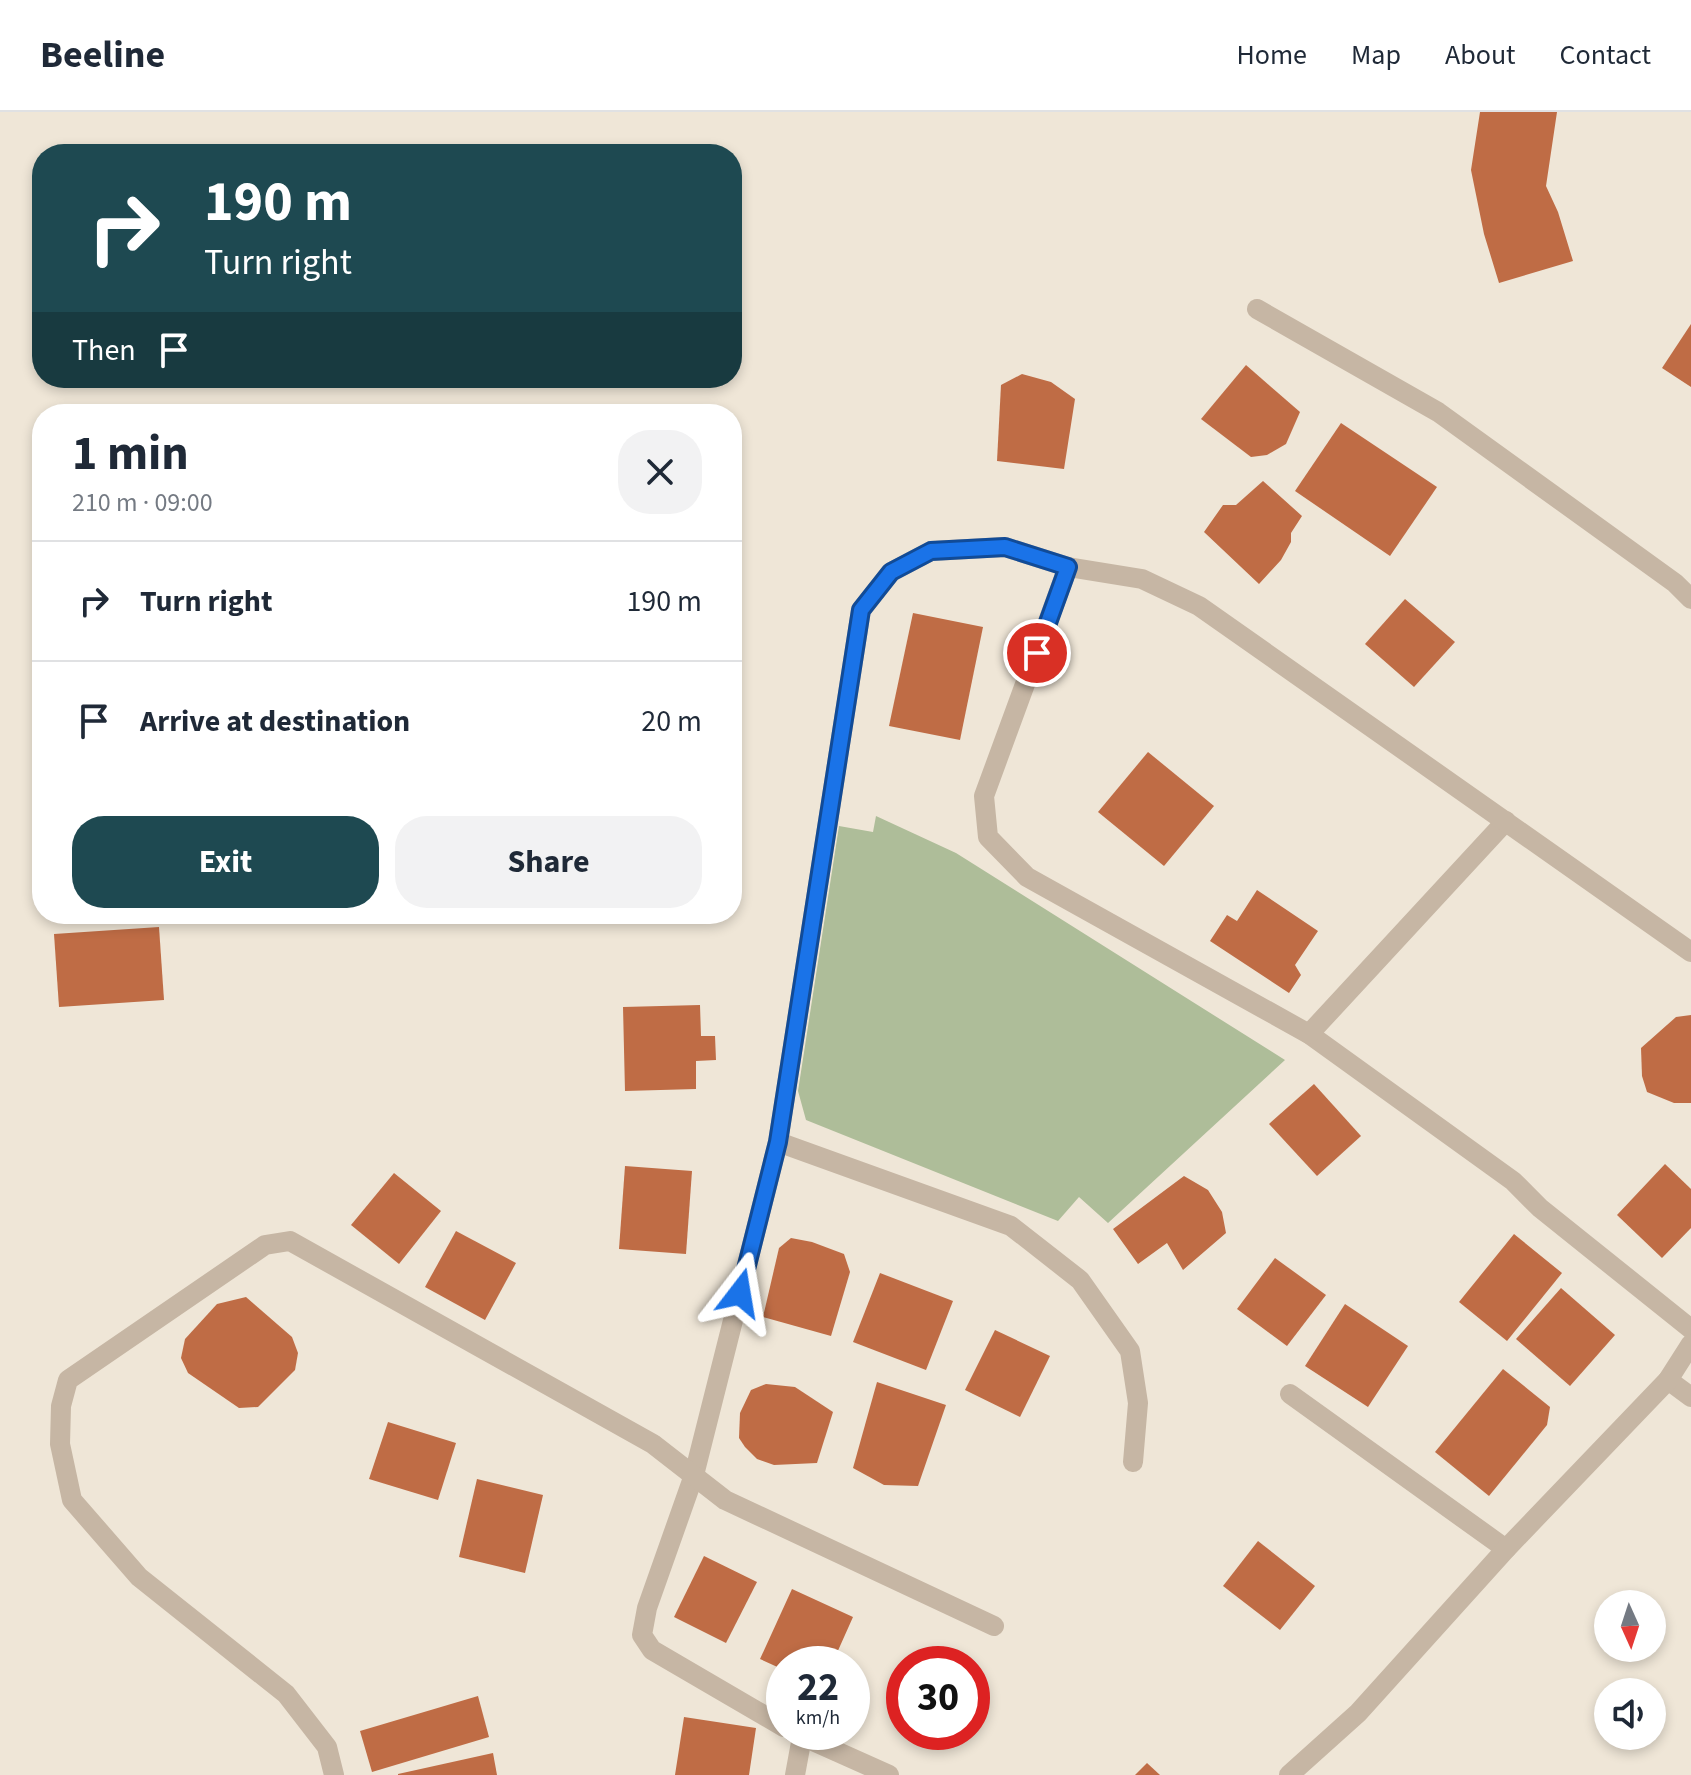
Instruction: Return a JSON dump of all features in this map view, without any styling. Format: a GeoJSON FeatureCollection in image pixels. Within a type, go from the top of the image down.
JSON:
{"type":"FeatureCollection","features":[{"type":"Feature","properties":{"kind":"street"},"geometry":{"type":"LineString","coordinates":[[1257,309],[1438,412],[1675,583],[1691,599]]}},
{"type":"Feature","properties":{"kind":"street"},"geometry":{"type":"LineString","coordinates":[[766,1716],[652,1650],[642,1635],[647,1608],[694,1475],[778,1142],[861,610],[891,572],[931,551],[1005,547],[1068,567],[1142,579],[1199,606],[1691,952]]}},
{"type":"Feature","properties":{"kind":"street"},"geometry":{"type":"LineString","coordinates":[[1068,567],[984,796],[988,837],[1027,877],[1309,1034],[1513,1181],[1540,1208],[1691,1329]]}},
{"type":"Feature","properties":{"kind":"street"},"geometry":{"type":"LineString","coordinates":[[1309,1034],[1506,821]]}},
{"type":"Feature","properties":{"kind":"street"},"geometry":{"type":"LineString","coordinates":[[778,1142],[1011,1226],[1080,1280],[1130,1351],[1138,1403],[1133,1462]]}},
{"type":"Feature","properties":{"kind":"street"},"geometry":{"type":"LineString","coordinates":[[334,1775],[327,1747],[286,1694],[139,1577],[72,1500],[60,1444],[61,1406],[68,1380],[265,1245],[290,1241],[653,1444],[725,1500],[994,1626]]}},
{"type":"Feature","properties":{"kind":"street"},"geometry":{"type":"LineString","coordinates":[[1289,1775],[1358,1713],[1506,1549],[1668,1380],[1691,1344]]}},
{"type":"Feature","properties":{"kind":"street"},"geometry":{"type":"LineString","coordinates":[[1668,1380],[1691,1397]]}},
{"type":"Feature","properties":{"kind":"street"},"geometry":{"type":"LineString","coordinates":[[1290,1394],[1506,1549]]}},
{"type":"Feature","properties":{"kind":"street"},"geometry":{"type":"LineString","coordinates":[[795,1775],[797,1750]]}},
{"type":"Feature","properties":{"kind":"street"},"geometry":{"type":"LineString","coordinates":[[832,1750],[889,1775]]}},
{"type":"Feature","properties":{"kind":"green space"},"geometry":{"type":"Polygon","coordinates":[[[876,816],[956,853],[1285,1060],[1108,1223],[1079,1197],[1058,1221],[806,1120],[798,1091],[839,826],[873,832],[876,816]]]}},
{"type":"Feature","properties":{"kind":"building"},"geometry":{"type":"Polygon","coordinates":[[[1480,112],[1557,112],[1546,186],[1558,212],[1573,261],[1499,283],[1484,234],[1471,170],[1480,112]]]}},
{"type":"Feature","properties":{"kind":"building"},"geometry":{"type":"Polygon","coordinates":[[[1691,324],[1691,387],[1662,368],[1691,324]]]}},
{"type":"Feature","properties":{"kind":"building"},"geometry":{"type":"Polygon","coordinates":[[[1246,365],[1300,412],[1286,444],[1267,455],[1251,457],[1201,419],[1246,365]]]}},
{"type":"Feature","properties":{"kind":"building"},"geometry":{"type":"Polygon","coordinates":[[[1022,374],[1051,382],[1075,399],[1064,469],[997,461],[1001,385],[1022,374]]]}},
{"type":"Feature","properties":{"kind":"building"},"geometry":{"type":"Polygon","coordinates":[[[1341,423],[1437,487],[1390,556],[1295,491],[1341,423]]]}},
{"type":"Feature","properties":{"kind":"building"},"geometry":{"type":"Polygon","coordinates":[[[1263,481],[1302,516],[1291,533],[1291,542],[1281,560],[1259,584],[1204,532],[1223,505],[1236,505],[1263,481]]]}},
{"type":"Feature","properties":{"kind":"building"},"geometry":{"type":"Polygon","coordinates":[[[1405,599],[1455,642],[1414,687],[1365,644],[1405,599]]]}},
{"type":"Feature","properties":{"kind":"building"},"geometry":{"type":"Polygon","coordinates":[[[913,613],[983,627],[960,740],[889,726],[913,613]]]}},
{"type":"Feature","properties":{"kind":"building"},"geometry":{"type":"Polygon","coordinates":[[[1148,752],[1214,806],[1164,866],[1098,812],[1148,752]]]}},
{"type":"Feature","properties":{"kind":"building"},"geometry":{"type":"Polygon","coordinates":[[[1257,890],[1318,931],[1295,965],[1301,975],[1289,993],[1210,941],[1227,915],[1237,921],[1257,890]]]}},
{"type":"Feature","properties":{"kind":"building"},"geometry":{"type":"Polygon","coordinates":[[[159,927],[164,1000],[59,1007],[54,934],[159,927]]]}},
{"type":"Feature","properties":{"kind":"building"},"geometry":{"type":"Polygon","coordinates":[[[700,1005],[701,1036],[715,1036],[716,1060],[696,1061],[696,1089],[625,1091],[623,1007],[700,1005]]]}},
{"type":"Feature","properties":{"kind":"building"},"geometry":{"type":"Polygon","coordinates":[[[1691,1015],[1691,1103],[1674,1103],[1647,1092],[1642,1076],[1641,1048],[1676,1017],[1691,1015]]]}},
{"type":"Feature","properties":{"kind":"building"},"geometry":{"type":"Polygon","coordinates":[[[1314,1084],[1361,1136],[1317,1176],[1269,1124],[1314,1084]]]}},
{"type":"Feature","properties":{"kind":"building"},"geometry":{"type":"Polygon","coordinates":[[[1665,1164],[1691,1189],[1691,1228],[1662,1258],[1617,1215],[1665,1164]]]}},
{"type":"Feature","properties":{"kind":"building"},"geometry":{"type":"Polygon","coordinates":[[[625,1166],[692,1171],[686,1254],[619,1249],[625,1166]]]}},
{"type":"Feature","properties":{"kind":"building"},"geometry":{"type":"Polygon","coordinates":[[[394,1173],[441,1211],[399,1264],[351,1225],[394,1173]]]}},
{"type":"Feature","properties":{"kind":"building"},"geometry":{"type":"Polygon","coordinates":[[[1184,1176],[1208,1190],[1222,1212],[1226,1233],[1183,1270],[1167,1243],[1138,1264],[1113,1229],[1184,1176]]]}},
{"type":"Feature","properties":{"kind":"building"},"geometry":{"type":"Polygon","coordinates":[[[456,1231],[516,1263],[485,1320],[425,1287],[456,1231]]]}},
{"type":"Feature","properties":{"kind":"building"},"geometry":{"type":"Polygon","coordinates":[[[1514,1234],[1562,1273],[1507,1341],[1459,1302],[1514,1234]]]}},
{"type":"Feature","properties":{"kind":"building"},"geometry":{"type":"Polygon","coordinates":[[[791,1238],[844,1254],[850,1272],[831,1336],[763,1317],[779,1248],[791,1238]]]}},
{"type":"Feature","properties":{"kind":"building"},"geometry":{"type":"Polygon","coordinates":[[[1275,1258],[1326,1295],[1287,1346],[1237,1309],[1275,1258]]]}},
{"type":"Feature","properties":{"kind":"building"},"geometry":{"type":"Polygon","coordinates":[[[880,1273],[953,1301],[926,1370],[853,1342],[880,1273]]]}},
{"type":"Feature","properties":{"kind":"building"},"geometry":{"type":"Polygon","coordinates":[[[1561,1288],[1615,1335],[1570,1386],[1516,1339],[1561,1288]]]}},
{"type":"Feature","properties":{"kind":"building"},"geometry":{"type":"Polygon","coordinates":[[[246,1297],[292,1337],[298,1353],[295,1370],[258,1407],[239,1408],[188,1373],[181,1358],[185,1339],[217,1304],[246,1297]]]}},
{"type":"Feature","properties":{"kind":"building"},"geometry":{"type":"Polygon","coordinates":[[[1345,1304],[1408,1346],[1368,1407],[1305,1366],[1345,1304]]]}},
{"type":"Feature","properties":{"kind":"building"},"geometry":{"type":"Polygon","coordinates":[[[995,1330],[1050,1356],[1020,1417],[965,1390],[995,1330]]]}},
{"type":"Feature","properties":{"kind":"building"},"geometry":{"type":"Polygon","coordinates":[[[1503,1369],[1550,1407],[1547,1425],[1489,1496],[1435,1452],[1503,1369]]]}},
{"type":"Feature","properties":{"kind":"building"},"geometry":{"type":"Polygon","coordinates":[[[877,1382],[946,1405],[918,1486],[884,1485],[853,1468],[877,1382]]]}},
{"type":"Feature","properties":{"kind":"building"},"geometry":{"type":"Polygon","coordinates":[[[766,1384],[795,1387],[833,1412],[817,1463],[774,1465],[757,1459],[739,1438],[740,1413],[751,1390],[766,1384]]]}},
{"type":"Feature","properties":{"kind":"building"},"geometry":{"type":"Polygon","coordinates":[[[388,1422],[456,1443],[438,1500],[369,1479],[388,1422]]]}},
{"type":"Feature","properties":{"kind":"building"},"geometry":{"type":"Polygon","coordinates":[[[477,1479],[543,1495],[525,1573],[459,1557],[477,1479]]]}},
{"type":"Feature","properties":{"kind":"building"},"geometry":{"type":"Polygon","coordinates":[[[1258,1541],[1315,1586],[1280,1630],[1223,1586],[1258,1541]]]}},
{"type":"Feature","properties":{"kind":"building"},"geometry":{"type":"Polygon","coordinates":[[[704,1556],[757,1582],[726,1643],[674,1617],[704,1556]]]}},
{"type":"Feature","properties":{"kind":"building"},"geometry":{"type":"Polygon","coordinates":[[[792,1589],[853,1617],[840,1646],[766,1646],[766,1662],[760,1659],[792,1589]]]}},
{"type":"Feature","properties":{"kind":"building"},"geometry":{"type":"Polygon","coordinates":[[[478,1696],[489,1737],[372,1772],[360,1731],[478,1696]]]}},
{"type":"Feature","properties":{"kind":"building"},"geometry":{"type":"Polygon","coordinates":[[[684,1717],[756,1728],[749,1775],[675,1775],[684,1717]]]}},
{"type":"Feature","properties":{"kind":"building"},"geometry":{"type":"Polygon","coordinates":[[[493,1753],[497,1775],[398,1775],[398,1774],[493,1753]]]}},
{"type":"Feature","properties":{"kind":"building"},"geometry":{"type":"Polygon","coordinates":[[[1147,1763],[1160,1775],[1135,1775],[1147,1763]]]}},
{"type":"Feature","properties":{"kind":"route"},"geometry":{"type":"LineString","coordinates":[[740,1293],[778,1142],[861,610],[891,572],[931,551],[1005,547],[1068,567],[1037,653]]}}]}
